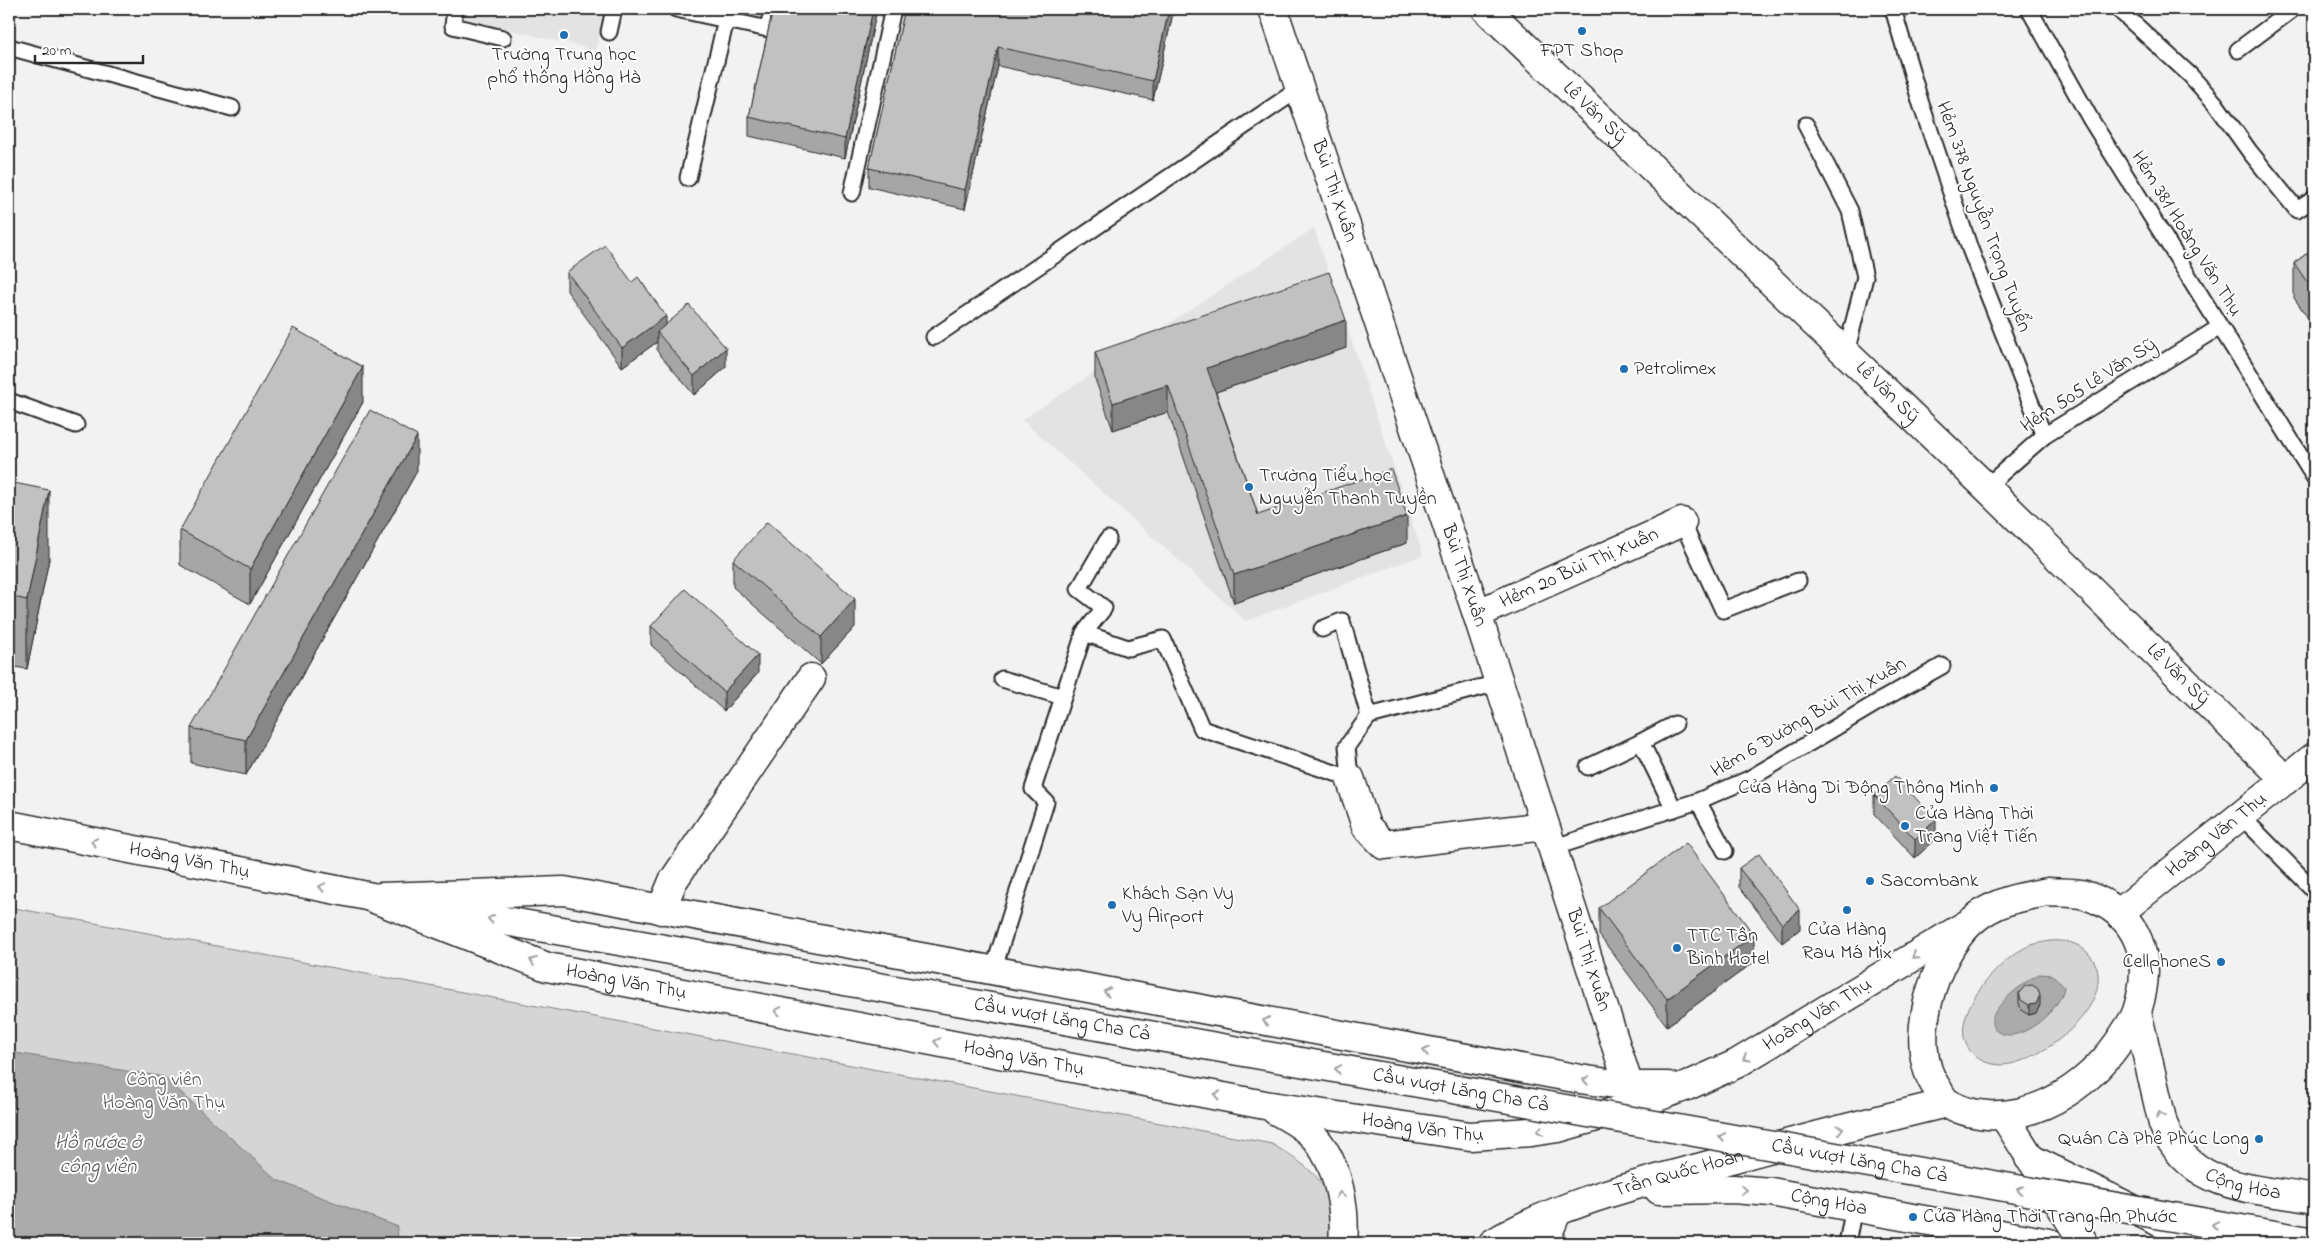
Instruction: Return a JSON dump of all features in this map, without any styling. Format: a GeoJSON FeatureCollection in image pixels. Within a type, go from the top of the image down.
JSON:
{"type":"FeatureCollection","features":[{"type":"Feature","properties":{"kind":"main road","name":"Bùi Thị Xuân"},"geometry":{"type":"LineString","coordinates":[[1273,9],[1477,614],[1629,1086]]}},
{"type":"Feature","properties":{"kind":"main road","name":"Lê Văn Sỹ"},"geometry":{"type":"LineString","coordinates":[[1486,9],[1986,487],[2286,780]]}},
{"type":"Feature","properties":{"kind":"main road","name":"Hẻm 20 Bùi Thị Xuân"},"geometry":{"type":"LineString","coordinates":[[1477,614],[1682,522]]}},
{"type":"Feature","properties":{"kind":"main road"},"geometry":{"type":"LineString","coordinates":[[661,910],[673,881],[811,678]]}},
{"type":"Feature","properties":{"kind":"main road","name":"Hoàng Văn Thụ"},"geometry":{"type":"LineString","coordinates":[[370,897],[547,967],[1265,1105],[1478,1136],[1558,1128],[1624,1109],[1687,1086],[1736,1064],[2006,900],[2048,892],[2085,895],[2119,913],[2314,758]]}},
{"type":"Feature","properties":{"kind":"main road"},"geometry":{"type":"LineString","coordinates":[[1350,778],[1366,826],[1384,845],[1548,837]]}},
{"type":"Feature","properties":{"kind":"main road","name":"Hoàng Văn Thụ"},"geometry":{"type":"LineString","coordinates":[[9,825],[370,897],[608,940]]}},
{"type":"Feature","properties":{"kind":"main road","name":"Hoàng Văn Thụ"},"geometry":{"type":"LineString","coordinates":[[370,897],[564,892],[1570,1077],[1629,1086],[1687,1086]]}},
{"type":"Feature","properties":{"kind":"main road"},"geometry":{"type":"LineString","coordinates":[[1972,922],[1943,959],[1929,995],[1923,1044],[1931,1080],[1947,1103],[1974,1114],[2004,1116],[2033,1109],[2064,1094],[2091,1076],[2116,1046],[2137,1012],[2144,980],[2142,954],[2137,933],[2119,913]]}},
{"type":"Feature","properties":{"kind":"main road","name":"Cầu vượt Lăng Cha Cả"},"geometry":{"type":"LineString","coordinates":[[608,940],[2314,1242]]}},
{"type":"Feature","properties":{"kind":"main road","name":"Cộng Hòa"},"geometry":{"type":"LineString","coordinates":[[2137,1012],[2163,1124],[2168,1137],[2183,1158],[2194,1168],[2217,1179],[2314,1199]]}},
{"type":"Feature","properties":{"kind":"main road","name":"Trần Quốc Hoàn"},"geometry":{"type":"LineString","coordinates":[[1493,1243],[1557,1212],[1607,1193],[1872,1120],[1947,1103]]}},
{"type":"Feature","properties":{"kind":"main road"},"geometry":{"type":"LineString","coordinates":[[1265,1105],[1302,1127],[1316,1139],[1329,1160],[1338,1183],[1342,1211],[1343,1243]]}},
{"type":"Feature","properties":{"kind":"main road"},"geometry":{"type":"LineString","coordinates":[[2004,1116],[2084,1243]]}},
{"type":"Feature","properties":{"kind":"main road"},"geometry":{"type":"LineString","coordinates":[[2029,1158],[2202,1243]]}},
{"type":"Feature","properties":{"kind":"main road","name":"Cộng Hòa"},"geometry":{"type":"LineString","coordinates":[[1607,1193],[1733,1189],[1771,1192],[2048,1243]]}},
{"type":"Feature","properties":{"kind":"main road"},"geometry":{"type":"LineString","coordinates":[[1544,1243],[1557,1212]]}},
{"type":"Feature","properties":{"kind":"lane"},"geometry":{"type":"LineString","coordinates":[[455,9],[452,26],[503,38]]}},
{"type":"Feature","properties":{"kind":"lane"},"geometry":{"type":"LineString","coordinates":[[609,32],[614,9]]}},
{"type":"Feature","properties":{"kind":"lane"},"geometry":{"type":"LineString","coordinates":[[676,9],[768,29],[772,9]]}},
{"type":"Feature","properties":{"kind":"lane"},"geometry":{"type":"LineString","coordinates":[[852,192],[893,9]]}},
{"type":"Feature","properties":{"kind":"lane","name":"Hẻm 378 Nguyễn Trọng Tuyển"},"geometry":{"type":"LineString","coordinates":[[1893,9],[1921,104],[1970,249],[2044,436]]}},
{"type":"Feature","properties":{"kind":"lane","name":"Hẻm 381 Hoàng Văn Thụ"},"geometry":{"type":"LineString","coordinates":[[2029,9],[2091,120],[2314,476]]}},
{"type":"Feature","properties":{"kind":"lane"},"geometry":{"type":"LineString","coordinates":[[2118,9],[2190,75],[2216,103],[2250,152],[2297,210],[2314,199]]}},
{"type":"Feature","properties":{"kind":"lane"},"geometry":{"type":"LineString","coordinates":[[2238,50],[2293,9]]}},
{"type":"Feature","properties":{"kind":"lane"},"geometry":{"type":"LineString","coordinates":[[688,178],[726,20]]}},
{"type":"Feature","properties":{"kind":"lane"},"geometry":{"type":"LineString","coordinates":[[9,47],[232,108]]}},
{"type":"Feature","properties":{"kind":"lane"},"geometry":{"type":"LineString","coordinates":[[934,337],[1299,89]]}},
{"type":"Feature","properties":{"kind":"lane"},"geometry":{"type":"LineString","coordinates":[[1806,125],[1850,211],[1865,277],[1846,353]]}},
{"type":"Feature","properties":{"kind":"lane","name":"Hẻm 505 Lê Văn Sỹ"},"geometry":{"type":"LineString","coordinates":[[1986,487],[2044,436],[2220,327]]}},
{"type":"Feature","properties":{"kind":"lane"},"geometry":{"type":"LineString","coordinates":[[9,401],[76,425]]}},
{"type":"Feature","properties":{"kind":"lane"},"geometry":{"type":"LineString","coordinates":[[1682,522],[1723,610],[1798,582]]}},
{"type":"Feature","properties":{"kind":"lane"},"geometry":{"type":"LineString","coordinates":[[993,971],[1046,802],[1033,789],[1084,633],[1104,608],[1079,589],[1108,539]]}},
{"type":"Feature","properties":{"kind":"lane"},"geometry":{"type":"LineString","coordinates":[[1322,629],[1342,621],[1370,716]]}},
{"type":"Feature","properties":{"kind":"lane"},"geometry":{"type":"LineString","coordinates":[[1084,633],[1128,648],[1163,639],[1202,728],[1350,778],[1347,746],[1370,716],[1498,683]]}},
{"type":"Feature","properties":{"kind":"lane","name":"Hẻm 6 Đường Bùi Thị Xuân"},"geometry":{"type":"LineString","coordinates":[[1548,837],[1674,809],[1749,779],[1883,698],[1942,666]]}},
{"type":"Feature","properties":{"kind":"lane"},"geometry":{"type":"LineString","coordinates":[[1002,679],[1063,697]]}},
{"type":"Feature","properties":{"kind":"lane"},"geometry":{"type":"LineString","coordinates":[[1588,767],[1675,724]]}},
{"type":"Feature","properties":{"kind":"lane"},"geometry":{"type":"LineString","coordinates":[[1641,742],[1674,809]]}},
{"type":"Feature","properties":{"kind":"lane"},"geometry":{"type":"LineString","coordinates":[[1698,801],[1725,851]]}},
{"type":"Feature","properties":{"kind":"lane"},"geometry":{"type":"LineString","coordinates":[[2241,816],[2314,890]]}},
{"type":"Feature","properties":{"kind":"lane"},"geometry":{"type":"LineString","coordinates":[[1846,1243],[1854,1207]]}},
{"type":"Feature","properties":{"kind":"shaded area","name":"Trường Trung học phổ thông Hồng Hà"},"geometry":{"type":"Polygon","coordinates":[[[464,9],[605,9],[596,50],[462,19],[464,9]]]}},
{"type":"Feature","properties":{"kind":"shaded area"},"geometry":{"type":"Polygon","coordinates":[[[717,9],[764,9],[762,18],[717,9]]]}},
{"type":"Feature","properties":{"kind":"shaded area","name":"Trường Tiểu học Nguyễn Thanh Tuyền"},"geometry":{"type":"Polygon","coordinates":[[[1314,228],[1423,555],[1246,621],[1022,420],[1314,228]]]}},
{"type":"Feature","properties":{"kind":"green space","name":"Công viên Hoàng Văn Thụ"},"geometry":{"type":"Polygon","coordinates":[[[9,907],[1272,1144],[1309,1169],[1320,1182],[1324,1189],[1329,1209],[1331,1243],[9,1243],[9,907]]]}},
{"type":"Feature","properties":{"kind":"green space"},"geometry":{"type":"Polygon","coordinates":[[[2050,941],[2070,942],[2080,946],[2088,953],[2097,970],[2097,989],[2089,1007],[2075,1025],[2038,1054],[2018,1062],[2001,1065],[1982,1061],[1973,1054],[1965,1041],[1964,1027],[1967,1012],[1975,996],[2010,958],[2028,946],[2050,941]]]}},
{"type":"Feature","properties":{"kind":"water"},"geometry":{"type":"Polygon","coordinates":[[[2039,974],[2053,975],[2064,987],[2056,1005],[2038,1023],[2028,1029],[2017,1034],[2007,1035],[1998,1032],[1992,1025],[1997,1009],[2014,991],[2039,974]]]}},
{"type":"Feature","properties":{"kind":"water","name":"Hồ nước ở công viên"},"geometry":{"type":"Polygon","coordinates":[[[9,1052],[164,1077],[277,1180],[398,1227],[397,1243],[9,1243],[9,1052]]]}},
{"type":"Feature","properties":{"kind":"building"},"geometry":{"type":"Polygon","coordinates":[[[773,9],[873,9],[845,139],[749,117],[773,9]]]}},
{"type":"Feature","properties":{"kind":"building"},"geometry":{"type":"Polygon","coordinates":[[[905,9],[1169,9],[1153,81],[998,47],[965,190],[869,168],[905,9]]]}},
{"type":"Feature","properties":{"kind":"building"},"geometry":{"type":"Polygon","coordinates":[[[605,245],[632,282],[638,277],[666,316],[622,348],[567,272],[605,245]]]}},
{"type":"Feature","properties":{"kind":"building"},"geometry":{"type":"Polygon","coordinates":[[[2314,248],[2314,292],[2294,263],[2314,248]]]}},
{"type":"Feature","properties":{"kind":"building"},"geometry":{"type":"Polygon","coordinates":[[[1329,272],[1346,320],[1207,368],[1258,515],[1391,469],[1407,516],[1234,575],[1168,385],[1113,403],[1095,352],[1329,272]]]}},
{"type":"Feature","properties":{"kind":"building"},"geometry":{"type":"Polygon","coordinates":[[[689,305],[726,348],[694,376],[657,332],[689,305]]]}},
{"type":"Feature","properties":{"kind":"building"},"geometry":{"type":"Polygon","coordinates":[[[293,328],[363,367],[250,569],[180,530],[293,328]]]}},
{"type":"Feature","properties":{"kind":"building"},"geometry":{"type":"Polygon","coordinates":[[[370,410],[417,436],[246,740],[191,728],[370,410]]]}},
{"type":"Feature","properties":{"kind":"building"},"geometry":{"type":"Polygon","coordinates":[[[9,482],[49,490],[27,600],[9,596],[9,482]]]}},
{"type":"Feature","properties":{"kind":"building"},"geometry":{"type":"Polygon","coordinates":[[[767,522],[855,599],[821,637],[733,560],[767,522]]]}},
{"type":"Feature","properties":{"kind":"building"},"geometry":{"type":"Polygon","coordinates":[[[685,589],[758,655],[724,692],[651,626],[685,589]]]}},
{"type":"Feature","properties":{"kind":"building"},"geometry":{"type":"Polygon","coordinates":[[[1895,776],[1936,820],[1915,839],[1874,795],[1895,776]]]}},
{"type":"Feature","properties":{"kind":"building","name":"TTC Tân Bình Hotel"},"geometry":{"type":"Polygon","coordinates":[[[1686,843],[1754,935],[1667,999],[1599,908],[1686,843]]]}},
{"type":"Feature","properties":{"kind":"building"},"geometry":{"type":"Polygon","coordinates":[[[1759,854],[1800,910],[1782,924],[1739,868],[1759,854]]]}},
{"type":"Feature","properties":{"kind":"building"},"geometry":{"type":"Polygon","coordinates":[[[2032,985],[2038,989],[2040,995],[2036,1004],[2029,1005],[2021,1000],[2019,993],[2025,986],[2032,985]]]}},
{"type":"Feature","properties":{"kind":"place","name":"FPT Shop"},"geometry":{"type":"Point","coordinates":[1582,31]}},
{"type":"Feature","properties":{"kind":"place","name":"Trường Trung học phổ thông Hồng Hà"},"geometry":{"type":"Point","coordinates":[564,35]}},
{"type":"Feature","properties":{"kind":"place","name":"Petrolimex"},"geometry":{"type":"Point","coordinates":[1624,369]}},
{"type":"Feature","properties":{"kind":"place","name":"Trường Tiểu học Nguyễn Thanh Tuyền"},"geometry":{"type":"Point","coordinates":[1249,487]}},
{"type":"Feature","properties":{"kind":"place","name":"Cửa Hàng Di Động Thông Minh"},"geometry":{"type":"Point","coordinates":[1994,788]}},
{"type":"Feature","properties":{"kind":"place","name":"Cửa Hàng Thời Trang Việt Tiến"},"geometry":{"type":"Point","coordinates":[1905,826]}},
{"type":"Feature","properties":{"kind":"place","name":"Sacombank"},"geometry":{"type":"Point","coordinates":[1870,881]}},
{"type":"Feature","properties":{"kind":"place","name":"Khách Sạn Vy Vy Airport"},"geometry":{"type":"Point","coordinates":[1112,905]}},
{"type":"Feature","properties":{"kind":"place","name":"Cửa Hàng Rau Má Mix"},"geometry":{"type":"Point","coordinates":[1847,910]}},
{"type":"Feature","properties":{"kind":"place","name":"TTC Tân Bình Hotel"},"geometry":{"type":"Point","coordinates":[1677,948]}},
{"type":"Feature","properties":{"kind":"place","name":"CellphoneS"},"geometry":{"type":"Point","coordinates":[2221,962]}},
{"type":"Feature","properties":{"kind":"place","name":"Quán Cà Phê Phúc Long"},"geometry":{"type":"Point","coordinates":[2259,1139]}},
{"type":"Feature","properties":{"kind":"place","name":"Cửa Hàng Thời Trang An Phước"},"geometry":{"type":"Point","coordinates":[1913,1217]}}]}
